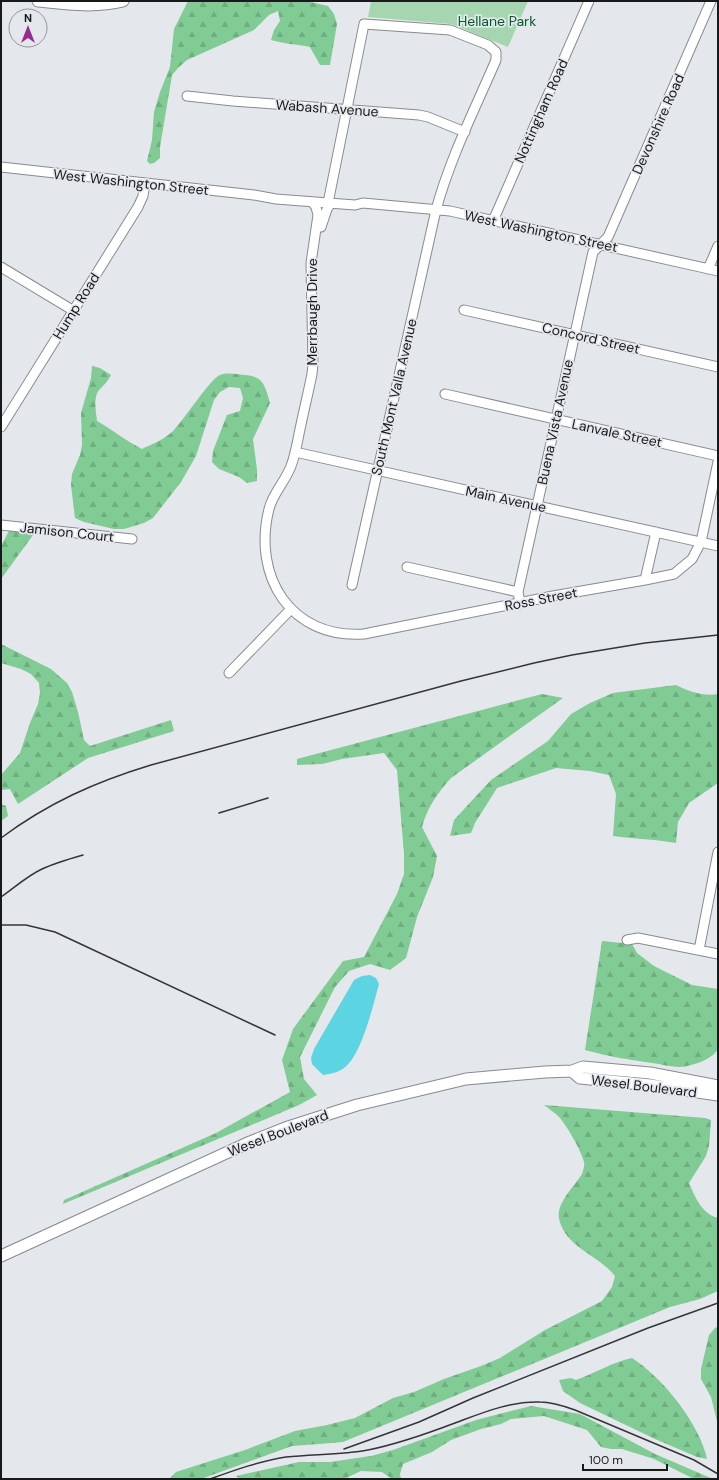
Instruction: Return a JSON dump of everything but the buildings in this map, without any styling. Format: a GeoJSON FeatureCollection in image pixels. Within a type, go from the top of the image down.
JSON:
{"type":"FeatureCollection","features":[{"type":"Feature","properties":{"kind":"main road"},"geometry":{"type":"LineString","coordinates":[[38,1],[89,6],[123,1]]}},
{"type":"Feature","properties":{"kind":"main road","name":"Wesel Boulevard"},"geometry":{"type":"LineString","coordinates":[[1,1256],[250,1142],[285,1128],[357,1105],[466,1079],[572,1071],[584,1067],[650,1073],[718,1086]]}},
{"type":"Feature","properties":{"kind":"main road","name":"Wesel Boulevard"},"geometry":{"type":"LineString","coordinates":[[572,1071],[580,1078],[650,1085],[718,1095]]}},
{"type":"Feature","properties":{"kind":"street","name":"Nottingham Road"},"geometry":{"type":"LineString","coordinates":[[493,221],[589,1]]}},
{"type":"Feature","properties":{"kind":"street","name":"Devonshire Road"},"geometry":{"type":"LineString","coordinates":[[601,244],[608,237],[711,1]]}},
{"type":"Feature","properties":{"kind":"street","name":"South Mont Valla Avenue"},"geometry":{"type":"LineString","coordinates":[[352,585],[440,194],[496,60],[496,52],[488,45],[450,30],[364,24]]}},
{"type":"Feature","properties":{"kind":"street","name":"Merrbaugh Drive"},"geometry":{"type":"LineString","coordinates":[[315,239],[330,200],[364,24]]}},
{"type":"Feature","properties":{"kind":"street","name":"Wabash Avenue"},"geometry":{"type":"LineString","coordinates":[[187,96],[419,115],[428,117],[465,132]]}},
{"type":"Feature","properties":{"kind":"street","name":"West Washington Street"},"geometry":{"type":"LineString","coordinates":[[1,168],[261,196],[276,199],[312,202],[356,200],[363,203],[450,211],[718,271]]}},
{"type":"Feature","properties":{"kind":"street","name":"Hump Road"},"geometry":{"type":"LineString","coordinates":[[1,427],[138,207],[143,196],[145,183]]}},
{"type":"Feature","properties":{"kind":"street","name":"West Washington Street"},"geometry":{"type":"LineString","coordinates":[[261,196],[277,194],[330,200]]}},
{"type":"Feature","properties":{"kind":"street","name":"Merrbaugh Drive"},"geometry":{"type":"LineString","coordinates":[[291,609],[280,595],[272,579],[268,568],[264,546],[267,520],[272,501],[291,466],[295,452],[313,364],[311,263],[318,215],[316,207],[312,202]]}},
{"type":"Feature","properties":{"kind":"street","name":"Buena Vista Avenue"},"geometry":{"type":"LineString","coordinates":[[520,603],[518,592],[574,335],[593,252],[601,244]]}},
{"type":"Feature","properties":{"kind":"street"},"geometry":{"type":"LineString","coordinates":[[708,269],[718,246]]}},
{"type":"Feature","properties":{"kind":"street"},"geometry":{"type":"LineString","coordinates":[[1,267],[74,311]]}},
{"type":"Feature","properties":{"kind":"street","name":"Concord Street"},"geometry":{"type":"LineString","coordinates":[[464,310],[718,367]]}},
{"type":"Feature","properties":{"kind":"street","name":"Lanvale Street"},"geometry":{"type":"LineString","coordinates":[[445,394],[718,456]]}},
{"type":"Feature","properties":{"kind":"street","name":"Main Avenue"},"geometry":{"type":"LineString","coordinates":[[295,452],[718,546]]}},
{"type":"Feature","properties":{"kind":"street","name":"Ross Street"},"geometry":{"type":"LineString","coordinates":[[291,609],[306,620],[321,628],[351,635],[379,631],[553,596],[667,576],[680,570],[692,559],[701,542],[718,462]]}},
{"type":"Feature","properties":{"kind":"street","name":"Jamison Court"},"geometry":{"type":"LineString","coordinates":[[1,525],[132,539]]}},
{"type":"Feature","properties":{"kind":"street"},"geometry":{"type":"LineString","coordinates":[[645,580],[656,532]]}},
{"type":"Feature","properties":{"kind":"street"},"geometry":{"type":"LineString","coordinates":[[407,567],[518,592]]}},
{"type":"Feature","properties":{"kind":"street"},"geometry":{"type":"LineString","coordinates":[[229,673],[291,609]]}},
{"type":"Feature","properties":{"kind":"street"},"geometry":{"type":"LineString","coordinates":[[699,950],[718,852]]}},
{"type":"Feature","properties":{"kind":"street"},"geometry":{"type":"LineString","coordinates":[[627,940],[638,938],[718,954]]}},
{"type":"Feature","properties":{"kind":"green space"},"geometry":{"type":"Polygon","coordinates":[[[188,1],[306,1],[328,6],[334,14],[337,24],[330,65],[320,65],[310,47],[271,40],[274,30],[280,21],[278,11],[269,15],[254,30],[187,60],[172,75],[160,147],[160,158],[154,163],[150,164],[147,161],[152,140],[154,112],[170,67],[174,29],[188,1]]]}},
{"type":"Feature","properties":{"kind":"green space","name":"Hellane Park"},"geometry":{"type":"Polygon","coordinates":[[[371,1],[528,1],[508,47],[451,24],[368,17],[371,1]]]}},
{"type":"Feature","properties":{"kind":"green space"},"geometry":{"type":"Polygon","coordinates":[[[92,366],[100,368],[111,375],[97,393],[95,405],[97,421],[130,443],[142,449],[170,434],[178,426],[204,391],[220,375],[235,374],[256,377],[263,383],[270,403],[253,439],[257,481],[247,483],[239,477],[219,469],[212,462],[213,451],[227,415],[240,411],[243,398],[240,388],[229,387],[220,392],[214,400],[196,456],[181,482],[153,518],[144,523],[124,529],[114,529],[84,522],[75,518],[71,485],[72,474],[80,455],[82,445],[81,413],[91,378],[92,366]]]}},
{"type":"Feature","properties":{"kind":"green space"},"geometry":{"type":"Polygon","coordinates":[[[10,529],[33,535],[1,579],[1,546],[10,529]]]}},
{"type":"Feature","properties":{"kind":"green space"},"geometry":{"type":"Polygon","coordinates":[[[1,644],[51,669],[67,683],[72,692],[78,712],[84,740],[90,746],[171,720],[174,731],[88,758],[18,804],[10,789],[1,790],[1,775],[20,753],[38,704],[40,693],[39,683],[31,674],[21,669],[1,663],[1,644]]]}},
{"type":"Feature","properties":{"kind":"green space"},"geometry":{"type":"Polygon","coordinates":[[[676,685],[696,693],[708,695],[718,694],[718,783],[689,803],[678,822],[676,843],[613,836],[616,794],[609,775],[590,771],[556,768],[497,788],[475,823],[471,833],[450,836],[454,820],[491,780],[548,741],[571,714],[590,703],[613,693],[676,685]]]}},
{"type":"Feature","properties":{"kind":"green space"},"geometry":{"type":"Polygon","coordinates":[[[542,694],[563,698],[451,778],[430,806],[422,827],[437,856],[433,877],[417,917],[406,958],[390,970],[370,964],[349,971],[335,987],[300,1057],[304,1079],[317,1095],[299,1105],[63,1204],[64,1200],[216,1133],[290,1092],[282,1060],[293,1029],[343,961],[364,957],[397,894],[404,874],[404,854],[397,770],[384,753],[342,759],[322,764],[297,765],[297,759],[542,694]]]}},
{"type":"Feature","properties":{"kind":"green space"},"geometry":{"type":"Polygon","coordinates":[[[1,804],[6,806],[8,816],[1,821],[1,804]]]}},
{"type":"Feature","properties":{"kind":"green space"},"geometry":{"type":"Polygon","coordinates":[[[602,941],[632,944],[637,953],[654,966],[692,985],[718,989],[718,1049],[715,1053],[701,1062],[680,1067],[627,1059],[585,1050],[602,941]]]}},
{"type":"Feature","properties":{"kind":"green space"},"geometry":{"type":"Polygon","coordinates":[[[544,1105],[705,1118],[711,1120],[709,1146],[706,1156],[689,1183],[703,1209],[712,1216],[718,1218],[718,1291],[700,1299],[670,1307],[343,1442],[292,1446],[201,1479],[169,1479],[176,1472],[245,1450],[295,1431],[355,1418],[393,1398],[414,1392],[500,1358],[545,1330],[602,1301],[612,1287],[615,1276],[568,1237],[559,1219],[560,1207],[566,1195],[582,1174],[584,1162],[577,1145],[566,1126],[559,1117],[544,1105]]]}},
{"type":"Feature","properties":{"kind":"green space"},"geometry":{"type":"Polygon","coordinates":[[[716,1327],[718,1329],[718,1425],[711,1397],[701,1379],[701,1369],[709,1335],[716,1327]]]}},
{"type":"Feature","properties":{"kind":"green space"},"geometry":{"type":"Polygon","coordinates":[[[632,1358],[644,1366],[678,1402],[697,1431],[707,1459],[697,1457],[655,1439],[580,1403],[563,1391],[559,1380],[571,1378],[576,1380],[632,1358]]]}},
{"type":"Feature","properties":{"kind":"green space"},"geometry":{"type":"Polygon","coordinates":[[[531,1406],[580,1414],[655,1454],[713,1479],[694,1479],[654,1459],[622,1449],[601,1447],[587,1430],[544,1416],[511,1419],[501,1424],[481,1429],[451,1440],[432,1452],[403,1464],[400,1474],[401,1479],[392,1479],[382,1472],[361,1471],[344,1479],[240,1479],[236,1476],[299,1462],[330,1462],[371,1456],[393,1450],[476,1420],[531,1406]]]}},
{"type":"Feature","properties":{"kind":"water"},"geometry":{"type":"Polygon","coordinates":[[[370,975],[376,978],[379,984],[370,1018],[355,1055],[341,1070],[323,1075],[312,1064],[311,1058],[314,1049],[354,980],[362,976],[370,975]]]}},
{"type":"Feature","properties":{"kind":"railway"},"geometry":{"type":"LineString","coordinates":[[1,838],[36,814],[54,804],[91,786],[151,765],[461,681],[534,663],[645,643],[718,635]]}},
{"type":"Feature","properties":{"kind":"railway"},"geometry":{"type":"LineString","coordinates":[[219,813],[268,798]]}},
{"type":"Feature","properties":{"kind":"railway"},"geometry":{"type":"LineString","coordinates":[[1,897],[36,872],[57,863],[83,855]]}},
{"type":"Feature","properties":{"kind":"railway"},"geometry":{"type":"LineString","coordinates":[[1,925],[26,925],[55,932],[275,1035]]}},
{"type":"Feature","properties":{"kind":"railway"},"geometry":{"type":"LineString","coordinates":[[344,1449],[419,1422],[473,1398],[648,1328],[718,1303]]}},
{"type":"Feature","properties":{"kind":"railway"},"geometry":{"type":"LineString","coordinates":[[210,1479],[248,1466],[286,1457],[348,1453],[379,1448],[423,1435],[496,1408],[529,1402],[553,1403],[575,1410],[694,1460],[718,1474]]}}]}
